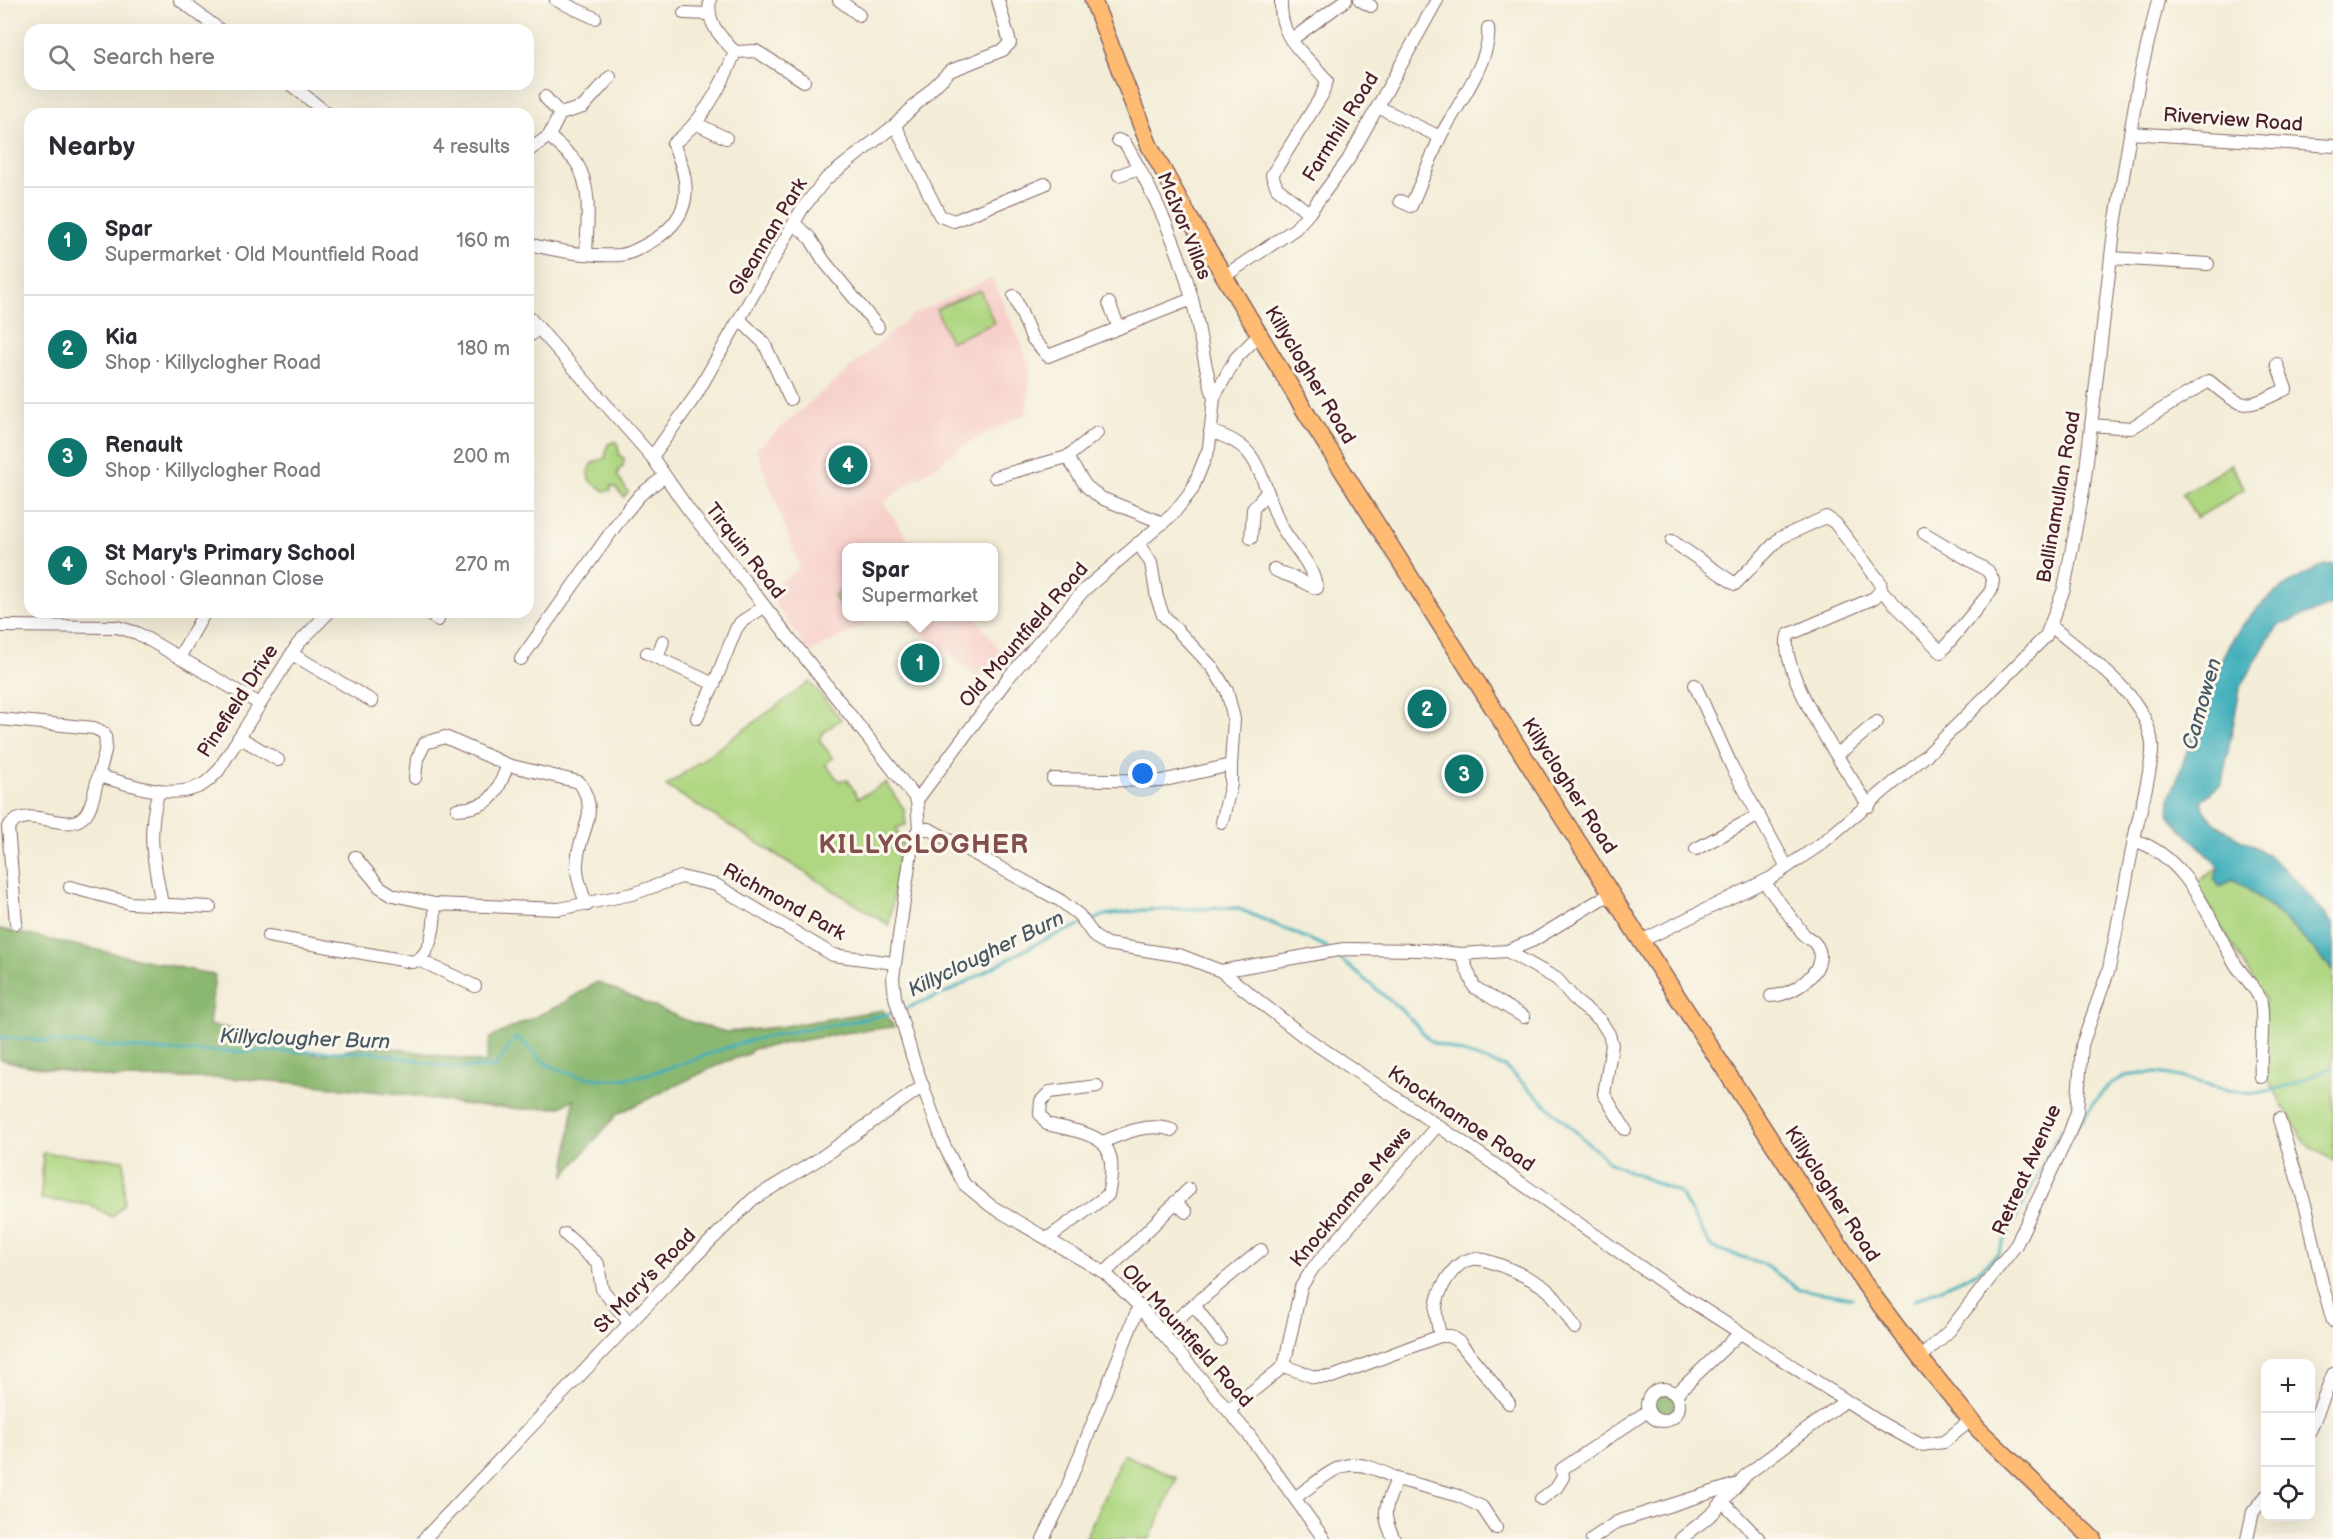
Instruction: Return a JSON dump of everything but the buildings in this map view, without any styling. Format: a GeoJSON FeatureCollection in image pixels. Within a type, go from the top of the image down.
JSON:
{"type":"FeatureCollection","features":[{"type":"Feature","properties":{"kind":"highway","name":"Killyclogher Road"},"geometry":{"type":"LineString","coordinates":[[1093,0],[1149,146],[1190,219],[1261,333],[1308,416],[1614,895],[1641,941],[1866,1286],[1920,1358],[1971,1420],[2093,1539]]}},
{"type":"Feature","properties":{"kind":"street"},"geometry":{"type":"LineString","coordinates":[[180,0],[212,24]]}},
{"type":"Feature","properties":{"kind":"street"},"geometry":{"type":"LineString","coordinates":[[556,0],[595,18]]}},
{"type":"Feature","properties":{"kind":"street"},"geometry":{"type":"LineString","coordinates":[[710,0],[708,14],[717,33],[735,52],[756,51],[804,81]]}},
{"type":"Feature","properties":{"kind":"street"},"geometry":{"type":"LineString","coordinates":[[839,0],[859,15]]}},
{"type":"Feature","properties":{"kind":"street","name":"Gleannan Park"},"geometry":{"type":"LineString","coordinates":[[652,457],[696,395],[741,321],[802,208],[826,178],[895,125],[950,71],[1003,50],[1010,43],[998,0]]}},
{"type":"Feature","properties":{"kind":"street"},"geometry":{"type":"LineString","coordinates":[[1281,0],[1286,30],[1291,40],[1300,54],[1327,81],[1322,95],[1272,175],[1277,188],[1309,213]]}},
{"type":"Feature","properties":{"kind":"street"},"geometry":{"type":"LineString","coordinates":[[1291,40],[1346,0]]}},
{"type":"Feature","properties":{"kind":"street","name":"Farmhill Road"},"geometry":{"type":"LineString","coordinates":[[1226,275],[1295,229],[1309,213],[1348,160],[1437,0]]}},
{"type":"Feature","properties":{"kind":"street","name":"Ballinamullan Road"},"geometry":{"type":"LineString","coordinates":[[1641,941],[1764,882],[1869,806],[1982,703],[2039,645],[2050,625],[2064,589],[2084,486],[2111,258],[2130,133],[2143,62],[2158,0]]}},
{"type":"Feature","properties":{"kind":"street"},"geometry":{"type":"LineString","coordinates":[[684,13],[708,14]]}},
{"type":"Feature","properties":{"kind":"street"},"geometry":{"type":"LineString","coordinates":[[1400,201],[1411,206],[1440,137],[1483,58],[1490,40],[1488,28]]}},
{"type":"Feature","properties":{"kind":"street"},"geometry":{"type":"LineString","coordinates":[[534,245],[586,254],[622,255],[651,242],[674,224],[687,194],[686,180],[673,144],[689,132],[727,73],[735,52]]}},
{"type":"Feature","properties":{"kind":"street"},"geometry":{"type":"LineString","coordinates":[[534,147],[549,136],[560,114],[583,107],[610,77]]}},
{"type":"Feature","properties":{"kind":"street"},"geometry":{"type":"LineString","coordinates":[[298,90],[320,108]]}},
{"type":"Feature","properties":{"kind":"street"},"geometry":{"type":"LineString","coordinates":[[545,97],[560,114]]}},
{"type":"Feature","properties":{"kind":"street"},"geometry":{"type":"LineString","coordinates":[[1378,106],[1440,137]]}},
{"type":"Feature","properties":{"kind":"street"},"geometry":{"type":"LineString","coordinates":[[695,123],[726,138]]}},
{"type":"Feature","properties":{"kind":"street"},"geometry":{"type":"LineString","coordinates":[[895,125],[940,216],[954,221],[1045,184]]}},
{"type":"Feature","properties":{"kind":"street","name":"Riverview Road"},"geometry":{"type":"LineString","coordinates":[[2130,133],[2333,146]]}},
{"type":"Feature","properties":{"kind":"street"},"geometry":{"type":"LineString","coordinates":[[549,136],[576,162],[584,180],[587,200],[586,254]]}},
{"type":"Feature","properties":{"kind":"street","name":"McIvor Villas"},"geometry":{"type":"LineString","coordinates":[[1118,140],[1125,143],[1160,210],[1192,299],[1204,366],[1214,397]]}},
{"type":"Feature","properties":{"kind":"street","name":"McIvor Villas"},"geometry":{"type":"LineString","coordinates":[[1119,175],[1139,168]]}},
{"type":"Feature","properties":{"kind":"street"},"geometry":{"type":"LineString","coordinates":[[795,224],[810,238],[824,261],[878,327]]}},
{"type":"Feature","properties":{"kind":"street"},"geometry":{"type":"LineString","coordinates":[[2111,258],[2208,264]]}},
{"type":"Feature","properties":{"kind":"street","name":"McIvor Villas"},"geometry":{"type":"LineString","coordinates":[[1014,296],[1032,338],[1048,356],[1192,299]]}},
{"type":"Feature","properties":{"kind":"street"},"geometry":{"type":"LineString","coordinates":[[1110,303],[1119,328]]}},
{"type":"Feature","properties":{"kind":"street"},"geometry":{"type":"LineString","coordinates":[[741,321],[764,343],[790,399]]}},
{"type":"Feature","properties":{"kind":"street","name":"Tirquin Road"},"geometry":{"type":"LineString","coordinates":[[534,323],[652,457],[764,607],[917,800]]}},
{"type":"Feature","properties":{"kind":"street"},"geometry":{"type":"LineString","coordinates":[[534,332],[539,328]]}},
{"type":"Feature","properties":{"kind":"street"},"geometry":{"type":"LineString","coordinates":[[1214,397],[1236,358],[1261,333]]}},
{"type":"Feature","properties":{"kind":"street"},"geometry":{"type":"LineString","coordinates":[[2091,425],[2131,428],[2209,381],[2235,403],[2252,405],[2286,389],[2277,364]]}},
{"type":"Feature","properties":{"kind":"street","name":"Old Mountfield Road"},"geometry":{"type":"LineString","coordinates":[[1214,397],[1205,462],[1192,490],[1162,523],[1084,590],[1014,671],[917,800],[919,829],[914,838],[893,978],[897,1004],[923,1086],[944,1145],[964,1184],[991,1206],[1105,1273],[1139,1306],[1229,1410],[1296,1497],[1324,1539]]}},
{"type":"Feature","properties":{"kind":"street"},"geometry":{"type":"LineString","coordinates":[[1210,431],[1233,439],[1252,458],[1291,543],[1305,557],[1317,588],[1308,586],[1294,577],[1284,576],[1274,569]]}},
{"type":"Feature","properties":{"kind":"street"},"geometry":{"type":"LineString","coordinates":[[995,477],[1067,457],[1096,433]]}},
{"type":"Feature","properties":{"kind":"street"},"geometry":{"type":"LineString","coordinates":[[1067,457],[1086,486],[1101,498],[1162,523]]}},
{"type":"Feature","properties":{"kind":"street"},"geometry":{"type":"LineString","coordinates":[[521,659],[621,518],[640,495],[665,476]]}},
{"type":"Feature","properties":{"kind":"street"},"geometry":{"type":"LineString","coordinates":[[1251,538],[1253,509],[1267,492]]}},
{"type":"Feature","properties":{"kind":"street"},"geometry":{"type":"LineString","coordinates":[[1672,542],[1735,584],[1780,538],[1826,517],[1836,524],[1880,582],[1881,590],[1941,652],[1991,591],[1993,580],[1988,571],[1924,533]]}},
{"type":"Feature","properties":{"kind":"street"},"geometry":{"type":"LineString","coordinates":[[1138,543],[1151,563],[1157,598],[1163,615],[1213,668],[1227,691],[1234,719],[1231,784],[1222,822]]}},
{"type":"Feature","properties":{"kind":"street"},"geometry":{"type":"LineString","coordinates":[[1869,806],[1808,706],[1786,656],[1788,635],[1874,598],[1881,590]]}},
{"type":"Feature","properties":{"kind":"street"},"geometry":{"type":"LineString","coordinates":[[697,718],[714,684],[736,629],[741,622],[764,607]]}},
{"type":"Feature","properties":{"kind":"street"},"geometry":{"type":"LineString","coordinates":[[180,656],[202,618]]}},
{"type":"Feature","properties":{"kind":"street","name":"Pinefield Drive"},"geometry":{"type":"LineString","coordinates":[[98,776],[159,790],[189,790],[203,785],[218,771],[292,654],[309,630],[322,618]]}},
{"type":"Feature","properties":{"kind":"street","name":"Retreat Avenue"},"geometry":{"type":"LineString","coordinates":[[1920,1358],[1949,1331],[2016,1245],[2069,1134],[2077,1112],[2082,1045],[2109,969],[2140,842],[2153,746],[2146,716],[2127,692],[2050,625]]}},
{"type":"Feature","properties":{"kind":"street"},"geometry":{"type":"LineString","coordinates":[[0,626],[117,627],[137,633],[180,656],[260,704]]}},
{"type":"Feature","properties":{"kind":"street"},"geometry":{"type":"LineString","coordinates":[[663,641],[652,656],[714,684]]}},
{"type":"Feature","properties":{"kind":"street"},"geometry":{"type":"LineString","coordinates":[[292,654],[372,701]]}},
{"type":"Feature","properties":{"kind":"street"},"geometry":{"type":"LineString","coordinates":[[1695,685],[1732,767],[1787,867]]}},
{"type":"Feature","properties":{"kind":"street"},"geometry":{"type":"LineString","coordinates":[[0,719],[101,730],[106,744],[88,812],[80,819],[67,822],[25,816],[15,818],[8,826],[16,923]]}},
{"type":"Feature","properties":{"kind":"street"},"geometry":{"type":"LineString","coordinates":[[1836,755],[1877,722]]}},
{"type":"Feature","properties":{"kind":"street"},"geometry":{"type":"LineString","coordinates":[[239,737],[278,760]]}},
{"type":"Feature","properties":{"kind":"street"},"geometry":{"type":"LineString","coordinates":[[415,778],[417,759],[425,744],[434,738],[445,737],[461,742],[508,765],[568,777],[579,782],[589,798],[590,812],[577,861],[577,873],[587,905]]}},
{"type":"Feature","properties":{"kind":"street"},"geometry":{"type":"LineString","coordinates":[[457,809],[476,808],[486,803],[496,792],[508,765]]}},
{"type":"Feature","properties":{"kind":"street"},"geometry":{"type":"LineString","coordinates":[[1053,779],[1161,781],[1231,765]]}},
{"type":"Feature","properties":{"kind":"street"},"geometry":{"type":"LineString","coordinates":[[159,790],[151,818],[150,839],[162,905]]}},
{"type":"Feature","properties":{"kind":"street"},"geometry":{"type":"LineString","coordinates":[[1696,849],[1759,815]]}},
{"type":"Feature","properties":{"kind":"street","name":"Knocknamoe Road"},"geometry":{"type":"LineString","coordinates":[[919,829],[929,829],[1061,901],[1079,915],[1095,937],[1107,944],[1182,956],[1221,971],[1302,1035],[1740,1333],[1845,1401],[1921,1445],[1944,1442],[1971,1420]]}},
{"type":"Feature","properties":{"kind":"street"},"geometry":{"type":"LineString","coordinates":[[2140,842],[2175,864],[2199,897],[2235,964],[2261,1000],[2261,1077]]}},
{"type":"Feature","properties":{"kind":"street","name":"Richmond Park"},"geometry":{"type":"LineString","coordinates":[[355,857],[380,887],[401,897],[435,904],[500,909],[559,909],[587,905],[681,877],[694,878],[716,885],[833,956],[894,963]]}},
{"type":"Feature","properties":{"kind":"street"},"geometry":{"type":"LineString","coordinates":[[1764,882],[1805,936],[1815,941],[1820,952],[1817,967],[1801,988],[1783,996],[1771,996]]}},
{"type":"Feature","properties":{"kind":"street"},"geometry":{"type":"LineString","coordinates":[[70,887],[130,903],[210,907]]}},
{"type":"Feature","properties":{"kind":"street"},"geometry":{"type":"LineString","coordinates":[[1221,971],[1339,950],[1423,950],[1461,954],[1507,951],[1534,940],[1601,899],[1614,895]]}},
{"type":"Feature","properties":{"kind":"street"},"geometry":{"type":"LineString","coordinates":[[419,960],[429,942],[435,904]]}},
{"type":"Feature","properties":{"kind":"street"},"geometry":{"type":"LineString","coordinates":[[268,936],[403,962],[419,960],[475,986]]}},
{"type":"Feature","properties":{"kind":"street"},"geometry":{"type":"LineString","coordinates":[[1507,951],[1557,979],[1578,1003],[1600,1020],[1609,1034],[1612,1045],[1604,1094],[1625,1129]]}},
{"type":"Feature","properties":{"kind":"street"},"geometry":{"type":"LineString","coordinates":[[1461,954],[1474,987],[1524,1017]]}},
{"type":"Feature","properties":{"kind":"street","name":"St Mary's Road"},"geometry":{"type":"LineString","coordinates":[[424,1539],[753,1199],[819,1159],[923,1086]]}},
{"type":"Feature","properties":{"kind":"street"},"geometry":{"type":"LineString","coordinates":[[1048,1238],[1108,1195],[1111,1164],[1107,1146],[1098,1137],[1047,1124],[1040,1114],[1041,1101],[1050,1092],[1097,1086]]}},
{"type":"Feature","properties":{"kind":"street"},"geometry":{"type":"LineString","coordinates":[[2279,1119],[2307,1211],[2322,1283],[2333,1321]]}},
{"type":"Feature","properties":{"kind":"street","name":"Knocknamoe Mews"},"geometry":{"type":"LineString","coordinates":[[1284,1366],[1300,1287],[1313,1268],[1437,1126]]}},
{"type":"Feature","properties":{"kind":"street"},"geometry":{"type":"LineString","coordinates":[[1103,1142],[1140,1128],[1164,1127],[1172,1130]]}},
{"type":"Feature","properties":{"kind":"street"},"geometry":{"type":"LineString","coordinates":[[1105,1273],[1189,1189]]}},
{"type":"Feature","properties":{"kind":"street"},"geometry":{"type":"LineString","coordinates":[[1175,1202],[1186,1212]]}},
{"type":"Feature","properties":{"kind":"street"},"geometry":{"type":"LineString","coordinates":[[565,1234],[598,1264],[602,1289],[630,1324]]}},
{"type":"Feature","properties":{"kind":"street"},"geometry":{"type":"LineString","coordinates":[[1161,1332],[1261,1250]]}},
{"type":"Feature","properties":{"kind":"street"},"geometry":{"type":"LineString","coordinates":[[1440,1336],[1436,1310],[1440,1291],[1453,1271],[1461,1263],[1471,1259],[1484,1260],[1545,1288],[1557,1300],[1575,1328]]}},
{"type":"Feature","properties":{"kind":"street"},"geometry":{"type":"LineString","coordinates":[[1194,1305],[1220,1340]]}},
{"type":"Feature","properties":{"kind":"street"},"geometry":{"type":"LineString","coordinates":[[1043,1539],[1061,1503],[1139,1306]]}},
{"type":"Feature","properties":{"kind":"street"},"geometry":{"type":"LineString","coordinates":[[1676,1394],[1740,1333]]}},
{"type":"Feature","properties":{"kind":"street"},"geometry":{"type":"LineString","coordinates":[[1229,1410],[1284,1366],[1314,1377],[1332,1377],[1440,1336],[1450,1336],[1460,1343],[1509,1403]]}},
{"type":"Feature","properties":{"kind":"street"},"geometry":{"type":"LineString","coordinates":[[2315,1419],[2333,1374]]}},
{"type":"Feature","properties":{"kind":"street"},"geometry":{"type":"LineString","coordinates":[[1657,1389],[1670,1390],[1676,1394],[1679,1409],[1669,1420],[1661,1421],[1648,1411],[1648,1398],[1657,1389]]}},
{"type":"Feature","properties":{"kind":"street"},"geometry":{"type":"LineString","coordinates":[[1681,1539],[1723,1502],[1739,1483],[1798,1434],[1845,1401]]}},
{"type":"Feature","properties":{"kind":"street"},"geometry":{"type":"LineString","coordinates":[[1541,1499],[1557,1487],[1563,1477],[1562,1469],[1648,1411]]}},
{"type":"Feature","properties":{"kind":"street"},"geometry":{"type":"LineString","coordinates":[[1296,1497],[1328,1474],[1355,1463],[1366,1464],[1397,1479],[1459,1496],[1482,1507],[1496,1528]]}},
{"type":"Feature","properties":{"kind":"street"},"geometry":{"type":"LineString","coordinates":[[1394,1539],[1385,1522],[1384,1511],[1397,1479]]}},
{"type":"Feature","properties":{"kind":"street"},"geometry":{"type":"LineString","coordinates":[[1592,1539],[1617,1522],[1739,1483]]}},
{"type":"Feature","properties":{"kind":"street"},"geometry":{"type":"LineString","coordinates":[[2247,1539],[2253,1512],[2261,1501]]}},
{"type":"Feature","properties":{"kind":"street"},"geometry":{"type":"LineString","coordinates":[[1723,1502],[1759,1539]]}},
{"type":"Feature","properties":{"kind":"shaded area"},"geometry":{"type":"Polygon","coordinates":[[[992,278],[1031,366],[1027,413],[975,439],[883,502],[911,543],[842,543],[842,621],[870,621],[810,653],[766,592],[800,568],[756,449],[912,315],[992,278]]]}},
{"type":"Feature","properties":{"kind":"shaded area"},"geometry":{"type":"Polygon","coordinates":[[[906,621],[978,621],[1003,654],[981,679],[906,621]]]}},
{"type":"Feature","properties":{"kind":"green space"},"geometry":{"type":"Polygon","coordinates":[[[980,290],[994,323],[950,342],[936,309],[980,290]]]}},
{"type":"Feature","properties":{"kind":"green space"},"geometry":{"type":"Polygon","coordinates":[[[617,442],[620,456],[624,458],[623,467],[617,475],[628,492],[624,497],[614,486],[611,486],[611,490],[604,491],[589,480],[588,471],[592,463],[605,458],[608,444],[617,442]]]}},
{"type":"Feature","properties":{"kind":"green space"},"geometry":{"type":"Polygon","coordinates":[[[2231,465],[2245,489],[2197,518],[2182,494],[2231,465]]]}},
{"type":"Feature","properties":{"kind":"green space"},"geometry":{"type":"Polygon","coordinates":[[[842,589],[842,607],[834,596],[842,589]]]}},
{"type":"Feature","properties":{"kind":"green space"},"geometry":{"type":"Polygon","coordinates":[[[810,682],[841,719],[823,733],[819,740],[833,758],[825,764],[839,781],[848,780],[858,798],[886,783],[904,809],[906,825],[896,828],[901,842],[889,925],[666,786],[810,682]]]}},
{"type":"Feature","properties":{"kind":"green space"},"geometry":{"type":"Polygon","coordinates":[[[2219,868],[2220,887],[2233,879],[2247,889],[2286,922],[2333,971],[2333,1161],[2305,1142],[2267,1078],[2264,998],[2194,883],[2219,868]]]}},
{"type":"Feature","properties":{"kind":"green space"},"geometry":{"type":"Polygon","coordinates":[[[0,929],[215,975],[209,1025],[281,1037],[293,1047],[319,1055],[374,1045],[486,1063],[490,1038],[558,1006],[597,982],[688,1021],[726,1032],[778,1027],[883,1010],[894,1027],[753,1049],[748,1054],[722,1063],[617,1114],[565,1175],[574,1099],[561,1107],[525,1109],[468,1105],[410,1095],[286,1082],[230,1078],[115,1078],[23,1065],[0,1059],[0,929]]]}},
{"type":"Feature","properties":{"kind":"green space"},"geometry":{"type":"Polygon","coordinates":[[[43,1153],[124,1160],[124,1204],[112,1217],[91,1205],[41,1199],[43,1153]]]}},
{"type":"Feature","properties":{"kind":"green space"},"geometry":{"type":"Polygon","coordinates":[[[1664,1393],[1672,1396],[1675,1404],[1672,1412],[1664,1415],[1656,1412],[1653,1404],[1656,1396],[1664,1393]]]}},
{"type":"Feature","properties":{"kind":"green space"},"geometry":{"type":"Polygon","coordinates":[[[1123,1454],[1177,1478],[1150,1539],[1085,1539],[1123,1454]]]}},
{"type":"Feature","properties":{"kind":"water"},"geometry":{"type":"Polygon","coordinates":[[[2333,564],[2333,605],[2281,624],[2269,638],[2240,689],[2222,783],[2201,801],[2204,809],[2216,824],[2257,848],[2289,873],[2333,924],[2333,971],[2286,921],[2247,888],[2233,879],[2220,887],[2214,879],[2219,868],[2172,819],[2169,809],[2170,797],[2202,705],[2228,648],[2245,622],[2267,599],[2295,580],[2323,566],[2333,564]]]}},
{"type":"Feature","properties":{"kind":"waterway","name":"Killyclougher Burn"},"geometry":{"type":"LineString","coordinates":[[1089,922],[1105,915],[1144,910],[1237,908],[1327,947]]}},
{"type":"Feature","properties":{"kind":"waterway","name":"Killyclougher Burn"},"geometry":{"type":"LineString","coordinates":[[902,1010],[952,990],[1043,940],[1083,924]]}},
{"type":"Feature","properties":{"kind":"waterway","name":"Killyclougher Burn"},"geometry":{"type":"LineString","coordinates":[[1334,954],[1405,1013],[1431,1042],[1505,1067],[1610,1163],[1680,1193],[1711,1247],[1761,1263],[1799,1289],[1852,1298]]}},
{"type":"Feature","properties":{"kind":"waterway","name":"Killyclougher Burn"},"geometry":{"type":"LineString","coordinates":[[0,1037],[167,1051],[374,1052],[454,1068],[496,1067],[516,1037],[551,1066],[577,1075],[602,1079],[627,1078],[651,1073],[748,1041],[896,1012]]}},
{"type":"Feature","properties":{"kind":"waterway"},"geometry":{"type":"LineString","coordinates":[[2078,1124],[2082,1122],[2094,1102],[2107,1088],[2135,1074],[2169,1075],[2232,1091],[2255,1093],[2285,1086],[2333,1067]]}},
{"type":"Feature","properties":{"kind":"waterway"},"geometry":{"type":"LineString","coordinates":[[1914,1300],[1976,1273],[1998,1253],[2061,1129],[2069,1127]]}},
{"type":"Feature","properties":{"kind":"place","name":"St Mary's Primary School"},"geometry":{"type":"Point","coordinates":[848,465]}},
{"type":"Feature","properties":{"kind":"place","name":"Spar"},"geometry":{"type":"Point","coordinates":[920,663]}},
{"type":"Feature","properties":{"kind":"place","name":"Kia"},"geometry":{"type":"Point","coordinates":[1427,709]}},
{"type":"Feature","properties":{"kind":"place","name":"Renault"},"geometry":{"type":"Point","coordinates":[1464,774]}},
{"type":"Feature","properties":{"kind":"district","name":"KILLYCLOGHER"},"geometry":{"type":"Point","coordinates":[924,845]}},
{"type":"Feature","properties":{"kind":"water label","name":"Camowen"},"geometry":{"type":"Point","coordinates":[2202,704]}}]}
